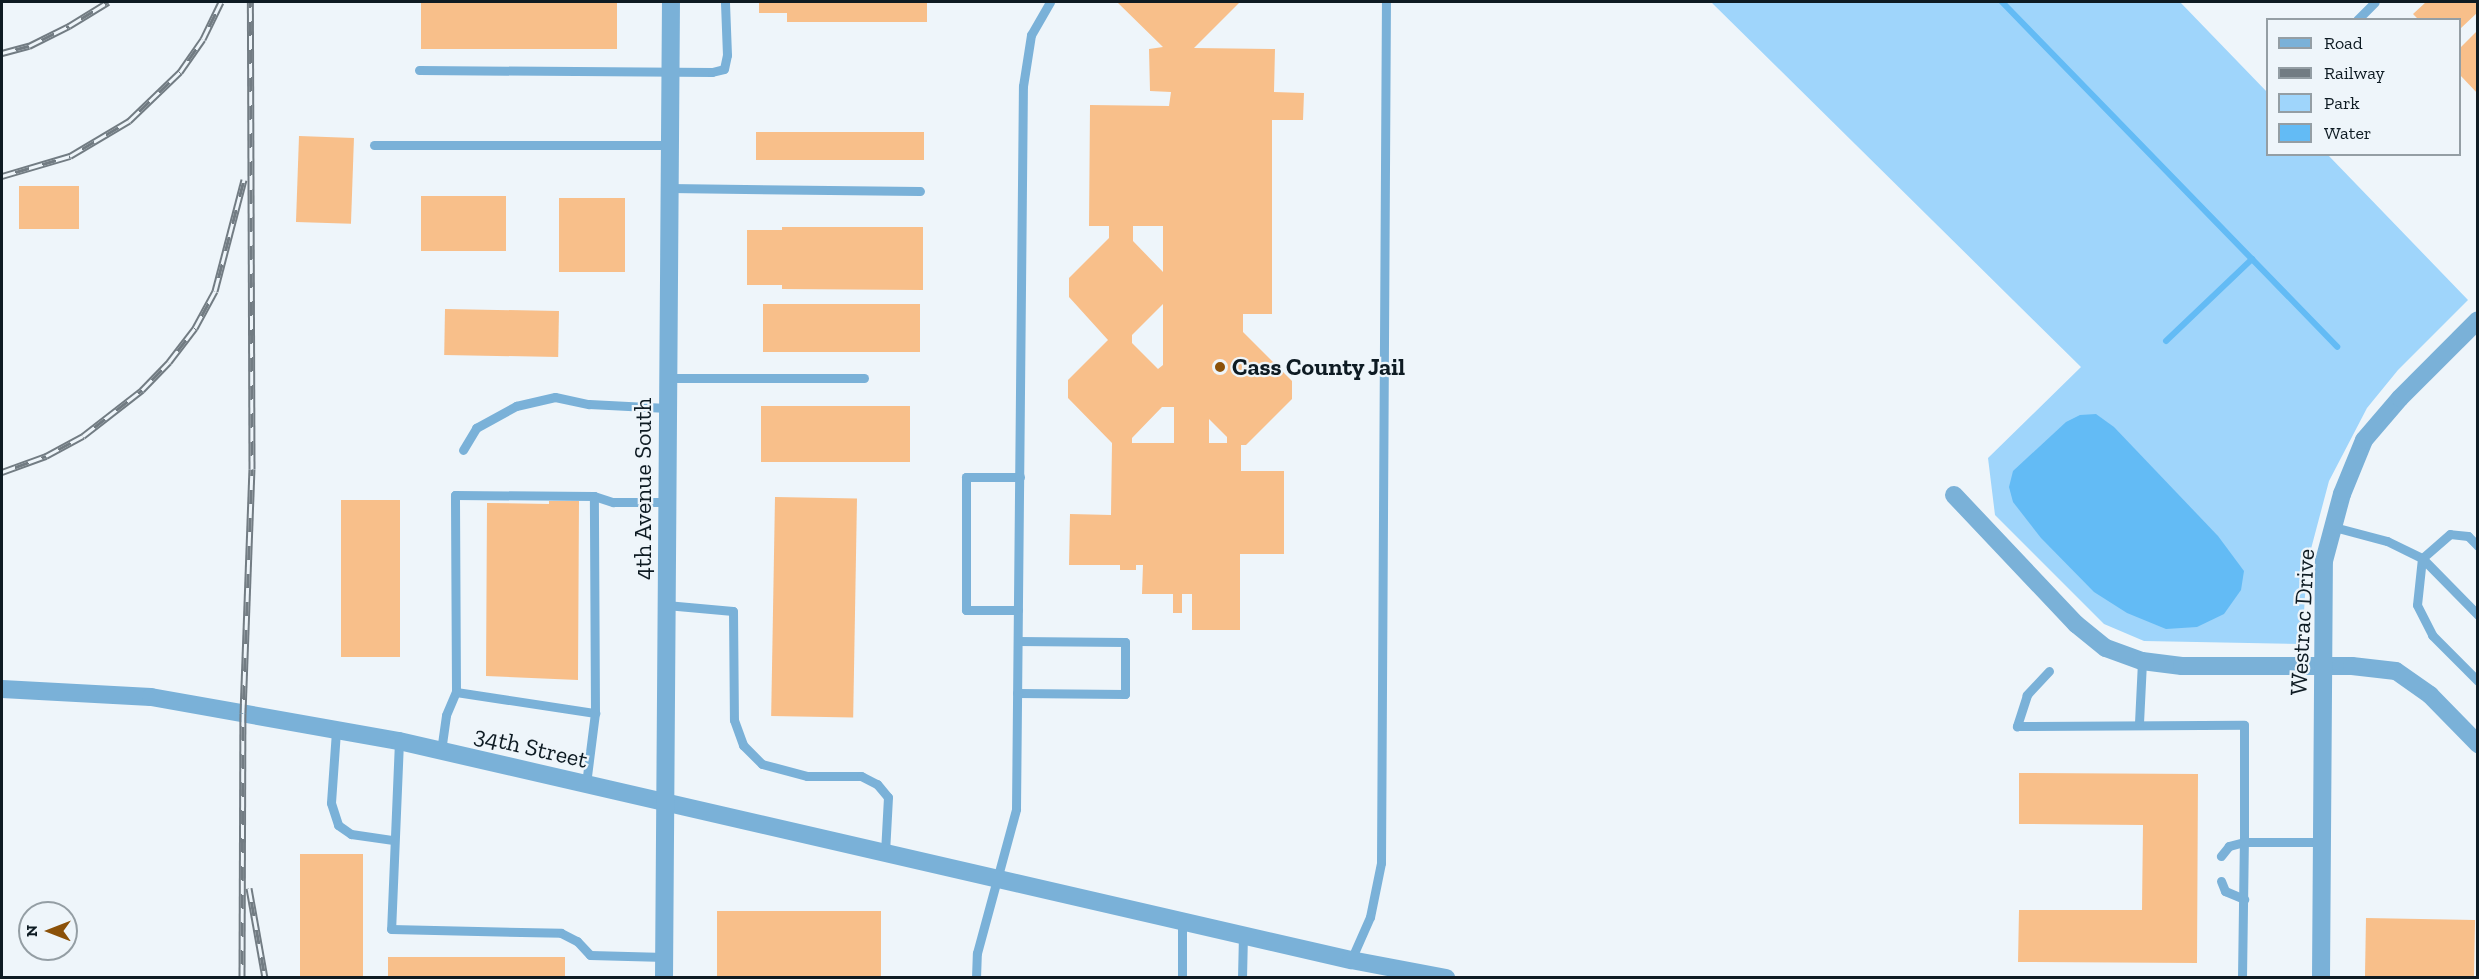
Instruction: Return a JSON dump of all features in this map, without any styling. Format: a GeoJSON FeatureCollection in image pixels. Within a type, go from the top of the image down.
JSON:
{"type":"FeatureCollection","features":[{"type":"Feature","properties":{"kind":"street","name":"4th Avenue South"},"geometry":{"type":"LineString","coordinates":[[664,978],[671,2]]}},
{"type":"Feature","properties":{"kind":"street","name":"Westrac Drive"},"geometry":{"type":"LineString","coordinates":[[2321,978],[2321,666],[2324,561],[2364,440],[2400,398],[2478,320]]}},
{"type":"Feature","properties":{"kind":"street"},"geometry":{"type":"LineString","coordinates":[[1954,495],[2076,624],[2106,648],[2142,661],[2182,666],[2321,666],[2396,671],[2430,695],[2478,744]]}},
{"type":"Feature","properties":{"kind":"street","name":"34th Street"},"geometry":{"type":"LineString","coordinates":[[2,689],[151,697],[399,741],[1352,960],[1446,978]]}},
{"type":"Feature","properties":{"kind":"lane"},"geometry":{"type":"LineString","coordinates":[[418,70],[670,71],[724,69],[725,2]]}},
{"type":"Feature","properties":{"kind":"lane"},"geometry":{"type":"LineString","coordinates":[[976,978],[977,953],[1000,878],[1016,809],[1024,76],[1031,35],[1050,2]]}},
{"type":"Feature","properties":{"kind":"lane"},"geometry":{"type":"LineString","coordinates":[[1352,960],[1370,917],[1381,863],[1386,2]]}},
{"type":"Feature","properties":{"kind":"lane"},"geometry":{"type":"LineString","coordinates":[[2359,18],[2375,2]]}},
{"type":"Feature","properties":{"kind":"lane"},"geometry":{"type":"LineString","coordinates":[[374,145],[670,145]]}},
{"type":"Feature","properties":{"kind":"lane"},"geometry":{"type":"LineString","coordinates":[[669,188],[920,191]]}},
{"type":"Feature","properties":{"kind":"lane"},"geometry":{"type":"LineString","coordinates":[[667,378],[864,378]]}},
{"type":"Feature","properties":{"kind":"lane"},"geometry":{"type":"LineString","coordinates":[[463,450],[476,428],[516,406],[555,398],[589,404],[667,408]]}},
{"type":"Feature","properties":{"kind":"lane"},"geometry":{"type":"LineString","coordinates":[[1018,610],[966,610],[966,477],[1020,477]]}},
{"type":"Feature","properties":{"kind":"lane"},"geometry":{"type":"LineString","coordinates":[[441,752],[446,715],[456,692],[455,495],[594,496],[612,502],[667,502]]}},
{"type":"Feature","properties":{"kind":"lane"},"geometry":{"type":"LineString","coordinates":[[586,784],[595,713],[594,496]]}},
{"type":"Feature","properties":{"kind":"lane"},"geometry":{"type":"LineString","coordinates":[[2334,527],[2387,541],[2422,558],[2478,615]]}},
{"type":"Feature","properties":{"kind":"lane"},"geometry":{"type":"LineString","coordinates":[[2478,546],[2468,536],[2450,534],[2422,558],[2417,605],[2432,635],[2478,681]]}},
{"type":"Feature","properties":{"kind":"lane"},"geometry":{"type":"LineString","coordinates":[[666,605],[733,611],[734,720],[743,745],[762,764],[807,776],[861,776],[877,784],[888,797],[885,852]]}},
{"type":"Feature","properties":{"kind":"lane"},"geometry":{"type":"LineString","coordinates":[[1017,693],[1125,694],[1125,642],[1018,641]]}},
{"type":"Feature","properties":{"kind":"lane"},"geometry":{"type":"LineString","coordinates":[[2139,723],[2142,661]]}},
{"type":"Feature","properties":{"kind":"lane"},"geometry":{"type":"LineString","coordinates":[[2049,671],[2027,695],[2017,726],[2139,723],[2244,725],[2242,978]]}},
{"type":"Feature","properties":{"kind":"lane"},"geometry":{"type":"LineString","coordinates":[[456,692],[595,713]]}},
{"type":"Feature","properties":{"kind":"lane"},"geometry":{"type":"LineString","coordinates":[[336,731],[331,778],[332,803],[338,825],[351,834],[392,840]]}},
{"type":"Feature","properties":{"kind":"lane"},"geometry":{"type":"LineString","coordinates":[[399,741],[392,840],[391,928],[561,933],[577,941],[590,955],[664,957]]}},
{"type":"Feature","properties":{"kind":"lane"},"geometry":{"type":"LineString","coordinates":[[2221,856],[2229,846],[2244,842],[2321,842]]}},
{"type":"Feature","properties":{"kind":"lane"},"geometry":{"type":"LineString","coordinates":[[2221,881],[2225,891],[2244,899]]}},
{"type":"Feature","properties":{"kind":"lane"},"geometry":{"type":"LineString","coordinates":[[1182,921],[1182,978]]}},
{"type":"Feature","properties":{"kind":"lane"},"geometry":{"type":"LineString","coordinates":[[1242,978],[1243,935]]}},
{"type":"Feature","properties":{"kind":"green space"},"geometry":{"type":"Polygon","coordinates":[[[1711,2],[2180,2],[2266,91],[2266,156],[2329,156],[2468,300],[2398,370],[2367,408],[2329,481],[2307,564],[2302,644],[2144,641],[2104,624],[1995,515],[1988,458],[2081,367],[1711,2]]]}},
{"type":"Feature","properties":{"kind":"water"},"geometry":{"type":"Polygon","coordinates":[[[2096,414],[2114,427],[2218,536],[2244,571],[2241,590],[2224,614],[2197,627],[2166,629],[2127,613],[2094,592],[2041,538],[2013,502],[2009,487],[2013,471],[2066,422],[2080,415],[2096,414]]]}},
{"type":"Feature","properties":{"kind":"building"},"geometry":{"type":"Polygon","coordinates":[[[421,2],[617,2],[617,49],[421,49],[421,2]]]}},
{"type":"Feature","properties":{"kind":"building"},"geometry":{"type":"Polygon","coordinates":[[[759,2],[927,2],[927,22],[787,22],[787,13],[759,13],[759,2]]]}},
{"type":"Feature","properties":{"kind":"building","name":"Cass County Jail"},"geometry":{"type":"Polygon","coordinates":[[[1117,2],[1240,2],[1194,48],[1275,49],[1274,92],[1304,93],[1303,120],[1272,120],[1272,314],[1243,314],[1243,332],[1292,381],[1292,399],[1246,445],[1241,445],[1241,471],[1284,471],[1284,554],[1240,554],[1240,630],[1192,630],[1192,594],[1182,594],[1182,613],[1173,613],[1173,594],[1142,594],[1143,565],[1136,565],[1136,570],[1120,570],[1120,565],[1069,565],[1070,514],[1111,515],[1112,443],[1068,398],[1068,380],[1108,340],[1069,297],[1069,278],[1109,238],[1109,226],[1089,226],[1090,105],[1169,106],[1171,92],[1150,91],[1149,49],[1163,47],[1117,2]],[[1133,226],[1133,241],[1163,272],[1163,226],[1133,226]],[[1163,304],[1132,335],[1132,343],[1158,369],[1163,365],[1163,304]],[[1162,407],[1132,438],[1132,443],[1174,443],[1174,407],[1162,407]],[[1209,419],[1209,443],[1227,443],[1227,437],[1209,419]]]}},
{"type":"Feature","properties":{"kind":"building"},"geometry":{"type":"Polygon","coordinates":[[[2426,2],[2478,2],[2478,12],[2461,28],[2461,18],[2417,18],[2413,14],[2426,2]]]}},
{"type":"Feature","properties":{"kind":"building"},"geometry":{"type":"Polygon","coordinates":[[[2478,30],[2478,94],[2461,76],[2461,47],[2478,30]]]}},
{"type":"Feature","properties":{"kind":"building"},"geometry":{"type":"Polygon","coordinates":[[[756,132],[924,132],[924,160],[756,160],[756,132]]]}},
{"type":"Feature","properties":{"kind":"building"},"geometry":{"type":"Polygon","coordinates":[[[299,136],[354,138],[351,224],[296,222],[299,136]]]}},
{"type":"Feature","properties":{"kind":"building"},"geometry":{"type":"Polygon","coordinates":[[[19,186],[79,186],[79,229],[19,229],[19,186]]]}},
{"type":"Feature","properties":{"kind":"building"},"geometry":{"type":"Polygon","coordinates":[[[421,196],[506,196],[506,251],[421,251],[421,196]]]}},
{"type":"Feature","properties":{"kind":"building"},"geometry":{"type":"Polygon","coordinates":[[[559,198],[625,198],[625,272],[559,272],[559,198]]]}},
{"type":"Feature","properties":{"kind":"building"},"geometry":{"type":"Polygon","coordinates":[[[782,227],[923,227],[923,290],[782,289],[782,285],[747,285],[747,230],[782,230],[782,227]]]}},
{"type":"Feature","properties":{"kind":"building"},"geometry":{"type":"Polygon","coordinates":[[[763,304],[920,304],[920,352],[763,352],[763,304]]]}},
{"type":"Feature","properties":{"kind":"building"},"geometry":{"type":"Polygon","coordinates":[[[445,309],[559,311],[558,357],[444,355],[445,309]]]}},
{"type":"Feature","properties":{"kind":"building"},"geometry":{"type":"Polygon","coordinates":[[[761,406],[910,406],[910,462],[761,462],[761,406]]]}},
{"type":"Feature","properties":{"kind":"building"},"geometry":{"type":"Polygon","coordinates":[[[775,497],[857,498],[853,717],[771,716],[775,497]]]}},
{"type":"Feature","properties":{"kind":"building"},"geometry":{"type":"Polygon","coordinates":[[[341,500],[400,500],[400,657],[341,657],[341,500]]]}},
{"type":"Feature","properties":{"kind":"building"},"geometry":{"type":"Polygon","coordinates":[[[549,501],[579,501],[578,680],[486,676],[487,503],[549,504],[549,501]]]}},
{"type":"Feature","properties":{"kind":"building"},"geometry":{"type":"Polygon","coordinates":[[[2019,773],[2198,774],[2197,963],[2018,962],[2019,910],[2142,910],[2143,825],[2019,824],[2019,773]]]}},
{"type":"Feature","properties":{"kind":"building"},"geometry":{"type":"Polygon","coordinates":[[[300,854],[363,854],[363,978],[300,978],[300,854]]]}},
{"type":"Feature","properties":{"kind":"building"},"geometry":{"type":"Polygon","coordinates":[[[717,911],[881,911],[881,978],[717,978],[717,911]]]}},
{"type":"Feature","properties":{"kind":"building"},"geometry":{"type":"Polygon","coordinates":[[[2366,918],[2475,920],[2474,978],[2365,978],[2366,918]]]}},
{"type":"Feature","properties":{"kind":"building"},"geometry":{"type":"Polygon","coordinates":[[[388,957],[565,957],[565,978],[388,978],[388,957]]]}},
{"type":"Feature","properties":{"kind":"waterway"},"geometry":{"type":"LineString","coordinates":[[2002,2],[2337,347]]}},
{"type":"Feature","properties":{"kind":"waterway"},"geometry":{"type":"LineString","coordinates":[[2166,341],[2252,259]]}},
{"type":"Feature","properties":{"kind":"railway"},"geometry":{"type":"LineString","coordinates":[[2,53],[29,46],[69,26],[108,2]]}},
{"type":"Feature","properties":{"kind":"railway"},"geometry":{"type":"LineString","coordinates":[[2,176],[70,156],[129,121],[180,72],[203,39],[221,2]]}},
{"type":"Feature","properties":{"kind":"railway"},"geometry":{"type":"LineString","coordinates":[[242,978],[243,713],[252,469],[250,2]]}},
{"type":"Feature","properties":{"kind":"railway"},"geometry":{"type":"LineString","coordinates":[[2,472],[46,456],[83,436],[142,390],[169,362],[195,328],[215,291],[244,180]]}},
{"type":"Feature","properties":{"kind":"railway"},"geometry":{"type":"LineString","coordinates":[[249,888],[265,978]]}},
{"type":"Feature","properties":{"kind":"place","name":"Cass County Jail"},"geometry":{"type":"Point","coordinates":[1220,367]}}]}
